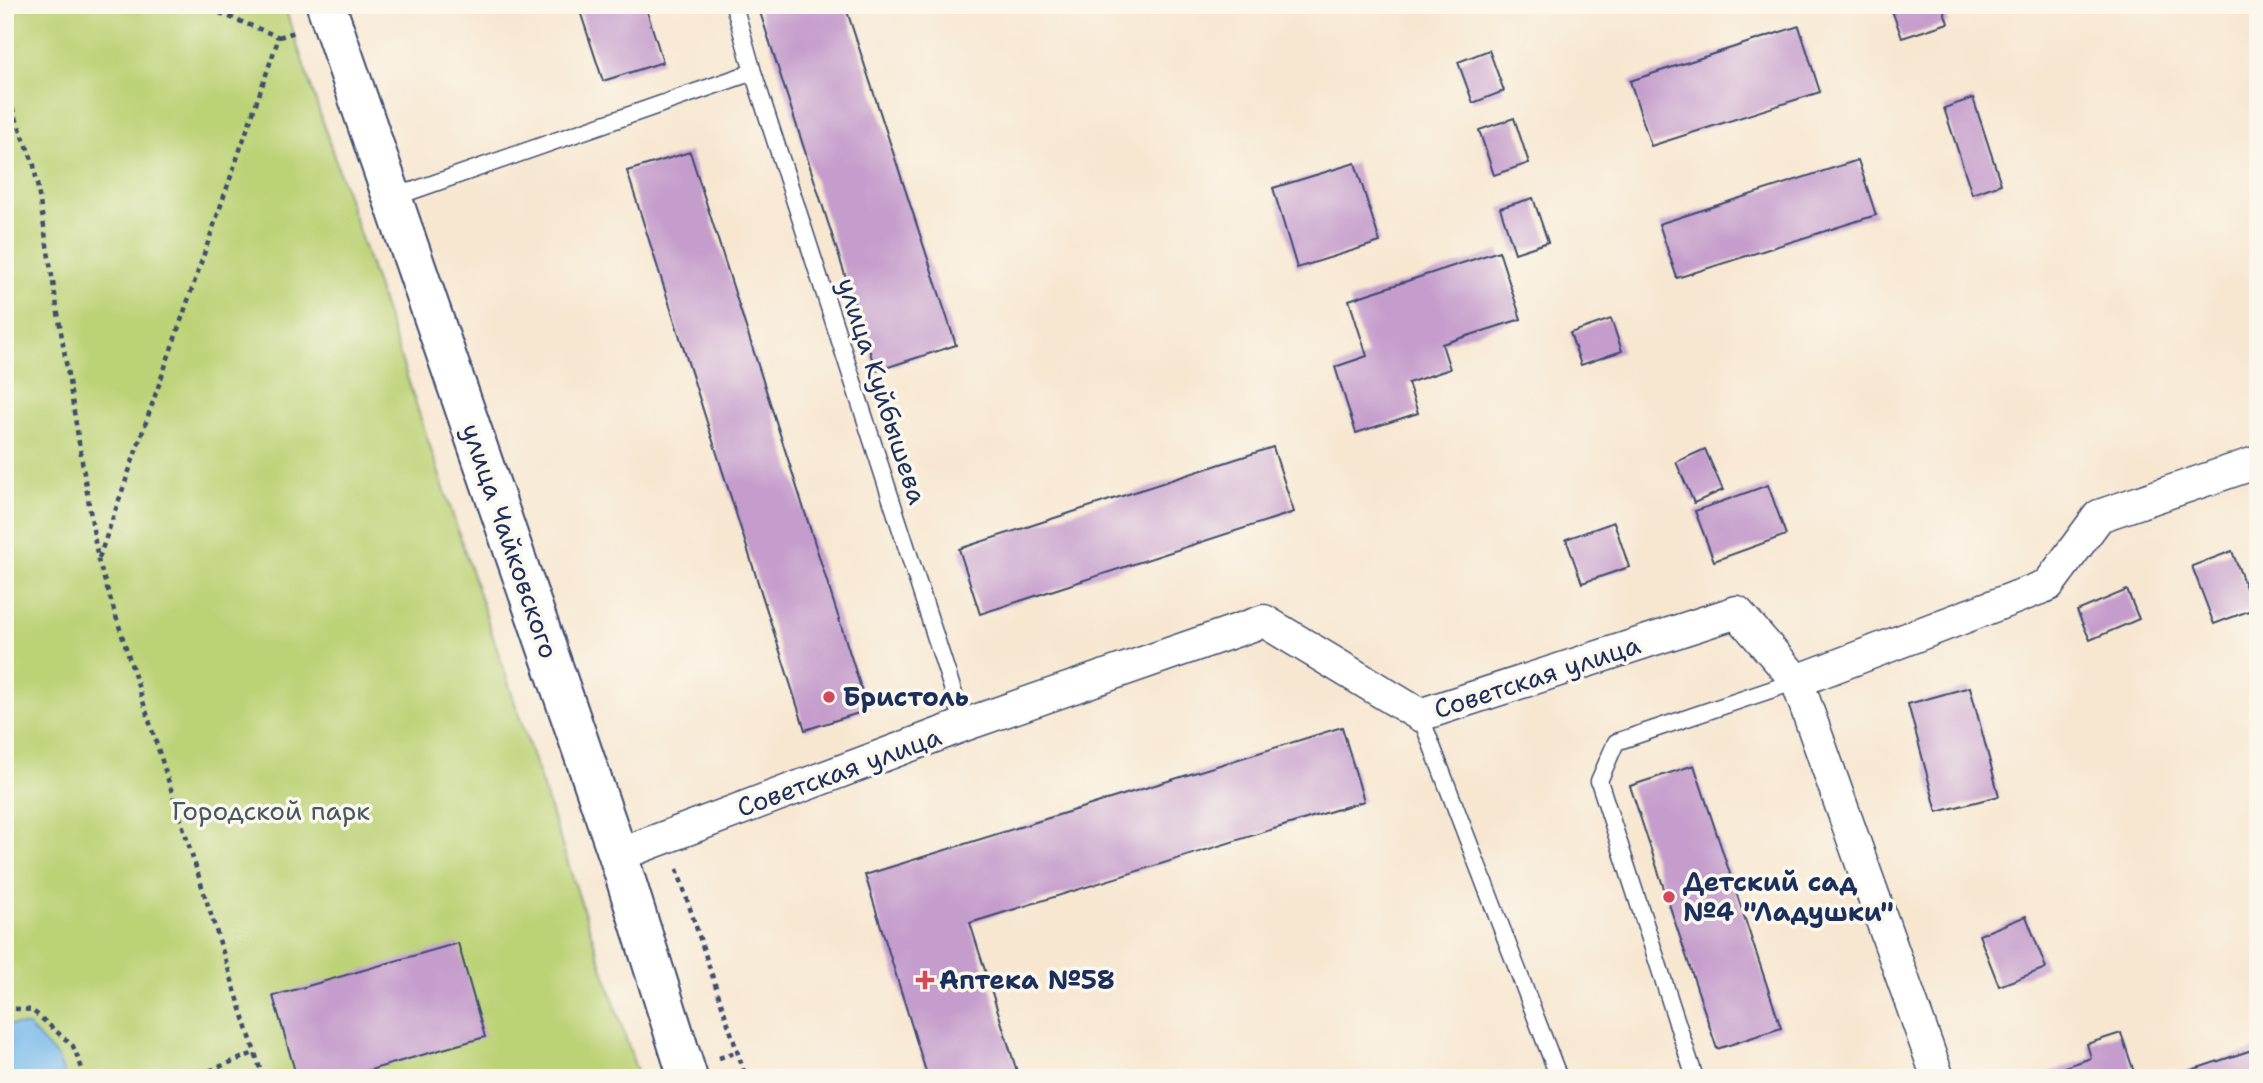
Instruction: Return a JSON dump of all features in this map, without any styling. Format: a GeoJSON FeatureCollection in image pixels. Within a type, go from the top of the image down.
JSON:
{"type":"FeatureCollection","features":[{"type":"Feature","properties":{"kind":"street","name":"улица Чайковского"},"geometry":{"type":"LineString","coordinates":[[326,5],[618,855],[688,1078]]}},
{"type":"Feature","properties":{"kind":"street"},"geometry":{"type":"LineString","coordinates":[[1938,1078],[1797,681],[2048,585],[2099,516],[2258,462]]}},
{"type":"Feature","properties":{"kind":"street","name":"Советская улица"},"geometry":{"type":"LineString","coordinates":[[618,855],[964,725],[1264,621],[1420,715],[1737,612],[1797,681]]}},
{"type":"Feature","properties":{"kind":"lane","name":"улица Куйбышева"},"geometry":{"type":"LineString","coordinates":[[734,5],[753,72],[964,725]]}},
{"type":"Feature","properties":{"kind":"lane"},"geometry":{"type":"LineString","coordinates":[[392,198],[753,72]]}},
{"type":"Feature","properties":{"kind":"lane"},"geometry":{"type":"LineString","coordinates":[[1695,1078],[1598,780],[1616,742],[1797,681]]}},
{"type":"Feature","properties":{"kind":"lane"},"geometry":{"type":"LineString","coordinates":[[1420,715],[1559,1078]]}},
{"type":"Feature","properties":{"kind":"path"},"geometry":{"type":"LineString","coordinates":[[98,560],[279,37],[200,5]]}},
{"type":"Feature","properties":{"kind":"path"},"geometry":{"type":"LineString","coordinates":[[5,89],[34,165],[98,560],[263,1078]]}},
{"type":"Feature","properties":{"kind":"path"},"geometry":{"type":"LineString","coordinates":[[666,836],[746,1078]]}},
{"type":"Feature","properties":{"kind":"path"},"geometry":{"type":"LineString","coordinates":[[5,1008],[32,1010],[72,1046],[86,1078]]}},
{"type":"Feature","properties":{"kind":"path"},"geometry":{"type":"LineString","coordinates":[[191,1078],[254,1053]]}},
{"type":"Feature","properties":{"kind":"green space","name":"Городской парк"},"geometry":{"type":"Polygon","coordinates":[[[5,5],[284,5],[639,1078],[5,1078],[5,5]]]}},
{"type":"Feature","properties":{"kind":"water"},"geometry":{"type":"Polygon","coordinates":[[[5,1024],[28,1026],[58,1058],[66,1078],[5,1078],[5,1024]]]}},
{"type":"Feature","properties":{"kind":"building"},"geometry":{"type":"Polygon","coordinates":[[[578,5],[645,5],[663,62],[603,81],[578,5]]]}},
{"type":"Feature","properties":{"kind":"building"},"geometry":{"type":"Polygon","coordinates":[[[769,5],[845,5],[956,345],[876,371],[759,9],[769,5]]]}},
{"type":"Feature","properties":{"kind":"building"},"geometry":{"type":"Polygon","coordinates":[[[1890,5],[1942,5],[1948,23],[1902,38],[1890,5]]]}},
{"type":"Feature","properties":{"kind":"building"},"geometry":{"type":"Polygon","coordinates":[[[1799,26],[1820,92],[1651,146],[1630,81],[1799,26]]]}},
{"type":"Feature","properties":{"kind":"building"},"geometry":{"type":"Polygon","coordinates":[[[1489,50],[1504,91],[1473,103],[1458,62],[1489,50]]]}},
{"type":"Feature","properties":{"kind":"building"},"geometry":{"type":"Polygon","coordinates":[[[1973,98],[2001,184],[1972,194],[1944,108],[1973,98]]]}},
{"type":"Feature","properties":{"kind":"building"},"geometry":{"type":"Polygon","coordinates":[[[1514,118],[1529,163],[1494,175],[1479,130],[1514,118]]]}},
{"type":"Feature","properties":{"kind":"building"},"geometry":{"type":"Polygon","coordinates":[[[690,152],[868,710],[805,730],[627,171],[690,152]]]}},
{"type":"Feature","properties":{"kind":"building"},"geometry":{"type":"Polygon","coordinates":[[[1858,160],[1876,215],[1677,278],[1659,224],[1858,160]]]}},
{"type":"Feature","properties":{"kind":"building"},"geometry":{"type":"Polygon","coordinates":[[[1355,163],[1380,242],[1297,268],[1273,188],[1355,163]]]}},
{"type":"Feature","properties":{"kind":"building"},"geometry":{"type":"Polygon","coordinates":[[[1533,198],[1548,242],[1515,253],[1500,208],[1533,198]]]}},
{"type":"Feature","properties":{"kind":"building"},"geometry":{"type":"Polygon","coordinates":[[[1499,251],[1521,319],[1442,344],[1450,369],[1408,383],[1418,413],[1356,433],[1335,367],[1367,356],[1349,300],[1499,251]]]}},
{"type":"Feature","properties":{"kind":"building"},"geometry":{"type":"Polygon","coordinates":[[[1611,319],[1622,351],[1581,365],[1570,333],[1611,319]]]}},
{"type":"Feature","properties":{"kind":"building"},"geometry":{"type":"Polygon","coordinates":[[[1273,447],[1294,512],[980,614],[959,549],[1273,447]]]}},
{"type":"Feature","properties":{"kind":"building"},"geometry":{"type":"Polygon","coordinates":[[[1705,449],[1723,490],[1694,503],[1676,462],[1705,449]]]}},
{"type":"Feature","properties":{"kind":"building"},"geometry":{"type":"Polygon","coordinates":[[[1768,485],[1786,535],[1714,561],[1695,511],[1768,485]]]}},
{"type":"Feature","properties":{"kind":"building"},"geometry":{"type":"Polygon","coordinates":[[[1614,522],[1629,567],[1582,583],[1566,539],[1614,522]]]}},
{"type":"Feature","properties":{"kind":"building"},"geometry":{"type":"Polygon","coordinates":[[[2232,551],[2254,609],[2214,624],[2192,566],[2232,551]]]}},
{"type":"Feature","properties":{"kind":"building"},"geometry":{"type":"Polygon","coordinates":[[[2127,590],[2139,619],[2090,640],[2077,611],[2127,590]]]}},
{"type":"Feature","properties":{"kind":"building"},"geometry":{"type":"Polygon","coordinates":[[[1970,687],[1999,796],[1937,812],[1908,704],[1970,687]]]}},
{"type":"Feature","properties":{"kind":"building"},"geometry":{"type":"Polygon","coordinates":[[[1342,727],[1364,801],[970,923],[1019,1078],[928,1078],[865,875],[1342,727]]]}},
{"type":"Feature","properties":{"kind":"building"},"geometry":{"type":"Polygon","coordinates":[[[1694,765],[1781,1028],[1717,1049],[1630,786],[1694,765]]]}},
{"type":"Feature","properties":{"kind":"building"},"geometry":{"type":"Polygon","coordinates":[[[2026,916],[2046,968],[1999,986],[1979,935],[2026,916]]]}},
{"type":"Feature","properties":{"kind":"building"},"geometry":{"type":"Polygon","coordinates":[[[458,943],[485,1037],[342,1078],[297,1078],[273,996],[458,943]]]}},
{"type":"Feature","properties":{"kind":"building"},"geometry":{"type":"Polygon","coordinates":[[[2121,1033],[2136,1078],[2033,1078],[2091,1058],[2087,1044],[2121,1033]]]}},
{"type":"Feature","properties":{"kind":"building"},"geometry":{"type":"Polygon","coordinates":[[[2258,1048],[2258,1078],[2170,1078],[2170,1077],[2258,1048]]]}},
{"type":"Feature","properties":{"kind":"place","name":"Бристоль"},"geometry":{"type":"Point","coordinates":[829,697]}},
{"type":"Feature","properties":{"kind":"place","name":"Детский сад №4 \"Ладушки\""},"geometry":{"type":"Point","coordinates":[1669,897]}},
{"type":"Feature","properties":{"kind":"place","name":"Аптека №58"},"geometry":{"type":"Point","coordinates":[925,980]}}]}
